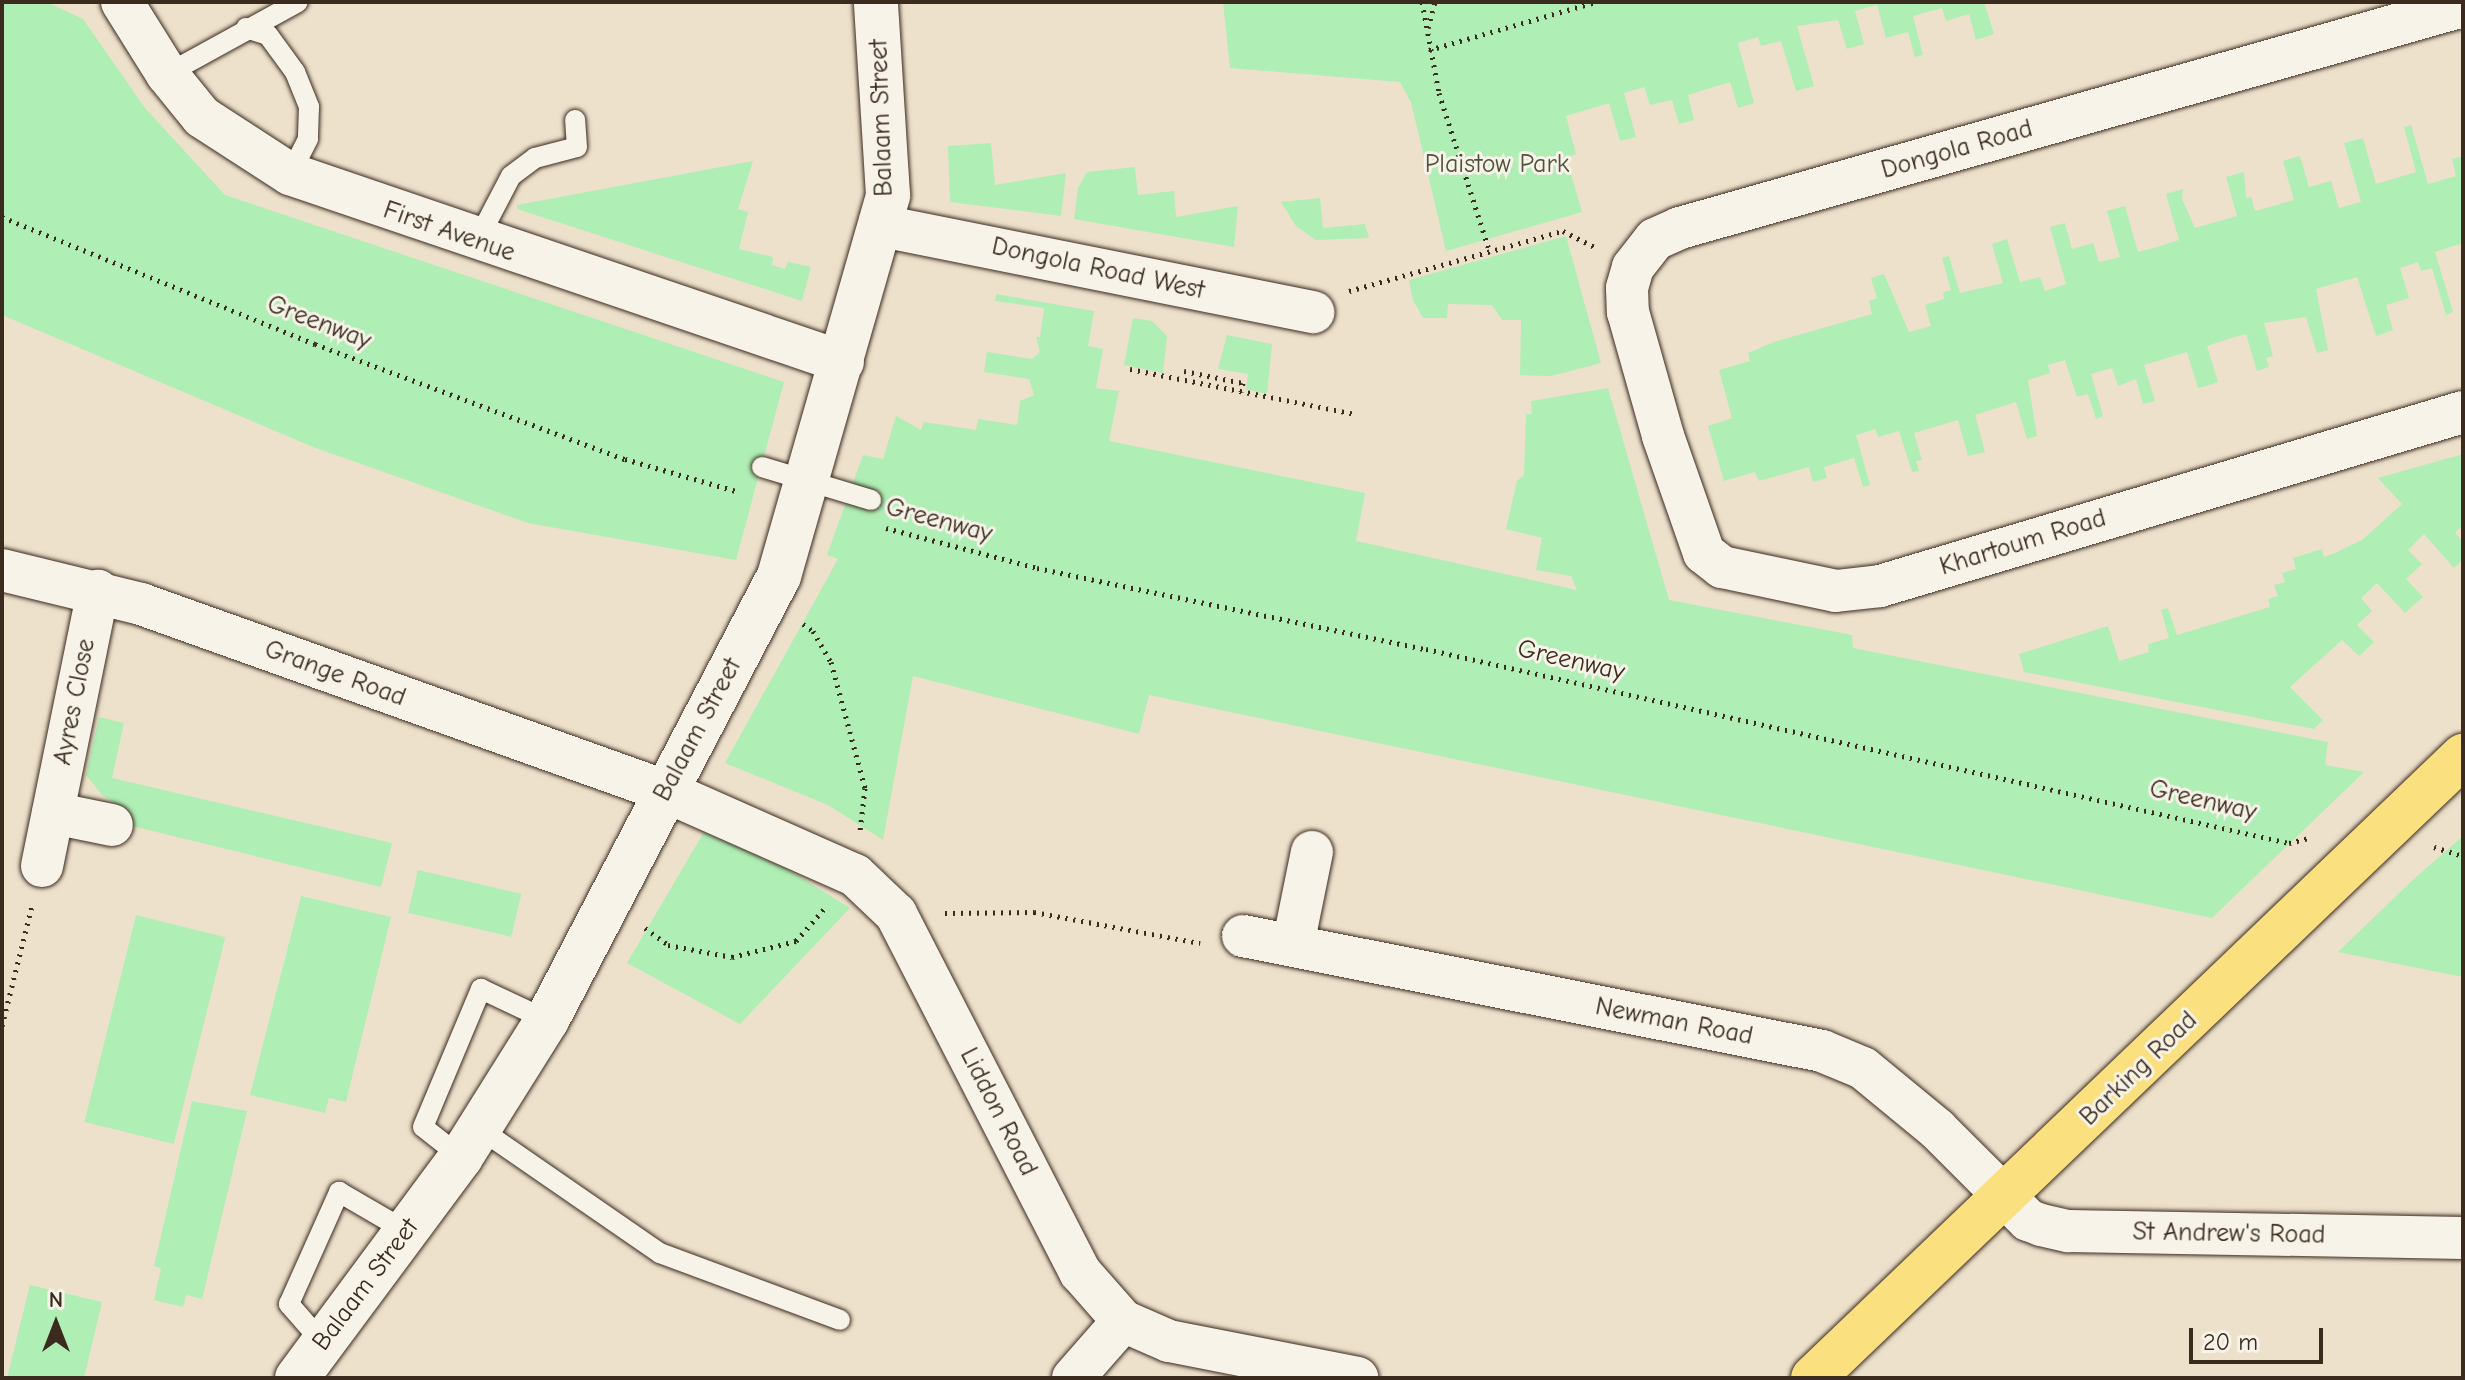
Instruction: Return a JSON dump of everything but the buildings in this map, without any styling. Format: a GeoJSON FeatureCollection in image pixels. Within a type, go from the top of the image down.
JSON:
{"type":"FeatureCollection","features":[{"type":"Feature","properties":{"kind":"main road","name":"Balaam Street"},"geometry":{"type":"LineString","coordinates":[[297,1378],[470,1143],[547,1020],[779,576],[882,226],[889,179],[876,2]]}},
{"type":"Feature","properties":{"kind":"main road","name":"Barking Road"},"geometry":{"type":"LineString","coordinates":[[1813,1378],[2007,1198],[2463,756]]}},
{"type":"Feature","properties":{"kind":"street","name":"First Avenue"},"geometry":{"type":"LineString","coordinates":[[122,2],[167,74],[202,117],[290,174],[477,241],[843,362]]}},
{"type":"Feature","properties":{"kind":"street","name":"Dongola Road"},"geometry":{"type":"LineString","coordinates":[[1633,267],[1655,239],[1680,228],[2463,6]]}},
{"type":"Feature","properties":{"kind":"street","name":"Dongola Road West"},"geometry":{"type":"LineString","coordinates":[[882,226],[1314,312]]}},
{"type":"Feature","properties":{"kind":"street","name":"Khartoum Road"},"geometry":{"type":"LineString","coordinates":[[1633,267],[1628,312],[1695,539],[1713,560],[1755,575],[1861,591],[2463,412]]}},
{"type":"Feature","properties":{"kind":"street","name":"Grange Road"},"geometry":{"type":"LineString","coordinates":[[2,570],[98,591],[665,791]]}},
{"type":"Feature","properties":{"kind":"street","name":"Ayres Close"},"geometry":{"type":"LineString","coordinates":[[42,866],[98,591]]}},
{"type":"Feature","properties":{"kind":"street","name":"Liddon Road"},"geometry":{"type":"LineString","coordinates":[[665,791],[855,875],[896,914],[1080,1272],[1123,1321],[1169,1341],[1357,1378]]}},
{"type":"Feature","properties":{"kind":"street"},"geometry":{"type":"LineString","coordinates":[[53,813],[112,825]]}},
{"type":"Feature","properties":{"kind":"street"},"geometry":{"type":"LineString","coordinates":[[1293,945],[1312,852]]}},
{"type":"Feature","properties":{"kind":"street","name":"Newman Road"},"geometry":{"type":"LineString","coordinates":[[1243,936],[1822,1051],[1863,1068],[1937,1129],[2007,1198]]}},
{"type":"Feature","properties":{"kind":"street","name":"St Andrew's Road"},"geometry":{"type":"LineString","coordinates":[[2007,1198],[2028,1220],[2068,1231],[2463,1238]]}},
{"type":"Feature","properties":{"kind":"street"},"geometry":{"type":"LineString","coordinates":[[1073,1378],[1123,1321]]}},
{"type":"Feature","properties":{"kind":"lane"},"geometry":{"type":"LineString","coordinates":[[167,74],[298,2]]}},
{"type":"Feature","properties":{"kind":"lane"},"geometry":{"type":"LineString","coordinates":[[246,28],[268,35],[295,72],[309,107],[308,139],[290,174]]}},
{"type":"Feature","properties":{"kind":"lane"},"geometry":{"type":"LineString","coordinates":[[477,241],[511,176],[535,158],[577,147],[575,120]]}},
{"type":"Feature","properties":{"kind":"lane"},"geometry":{"type":"LineString","coordinates":[[762,467],[871,500]]}},
{"type":"Feature","properties":{"kind":"lane"},"geometry":{"type":"LineString","coordinates":[[547,1020],[481,989],[423,1127],[470,1143],[660,1253],[840,1320]]}},
{"type":"Feature","properties":{"kind":"lane"},"geometry":{"type":"LineString","coordinates":[[323,1343],[289,1304],[339,1192],[406,1231]]}},
{"type":"Feature","properties":{"kind":"path"},"geometry":{"type":"LineString","coordinates":[[1422,2],[1429,50],[1490,253]]}},
{"type":"Feature","properties":{"kind":"path"},"geometry":{"type":"LineString","coordinates":[[1427,34],[1435,2]]}},
{"type":"Feature","properties":{"kind":"path"},"geometry":{"type":"LineString","coordinates":[[1429,50],[1595,2]]}},
{"type":"Feature","properties":{"kind":"path","name":"Greenway"},"geometry":{"type":"LineString","coordinates":[[2,217],[330,349],[625,459],[754,496]]}},
{"type":"Feature","properties":{"kind":"path"},"geometry":{"type":"LineString","coordinates":[[1314,312],[1354,289],[1563,231],[1633,267]]}},
{"type":"Feature","properties":{"kind":"path"},"geometry":{"type":"LineString","coordinates":[[1130,369],[1355,414]]}},
{"type":"Feature","properties":{"kind":"path"},"geometry":{"type":"LineString","coordinates":[[1184,371],[1243,383],[1241,392]]}},
{"type":"Feature","properties":{"kind":"path","name":"Greenway"},"geometry":{"type":"LineString","coordinates":[[877,525],[1037,568],[1426,649],[2289,843]]}},
{"type":"Feature","properties":{"kind":"path"},"geometry":{"type":"LineString","coordinates":[[608,902],[668,945],[732,957],[796,941],[855,875],[865,788],[831,662],[813,631],[795,619]]}},
{"type":"Feature","properties":{"kind":"path"},"geometry":{"type":"LineString","coordinates":[[2444,852],[2463,856]]}},
{"type":"Feature","properties":{"kind":"path"},"geometry":{"type":"LineString","coordinates":[[2,1026],[42,866]]}},
{"type":"Feature","properties":{"kind":"path"},"geometry":{"type":"LineString","coordinates":[[896,914],[1034,912],[1226,948],[1228,933],[1243,936]]}},
{"type":"Feature","properties":{"kind":"green space"},"geometry":{"type":"Polygon","coordinates":[[[2,2],[47,2],[83,19],[145,108],[225,195],[784,382],[736,560],[528,523],[313,447],[2,315],[2,2]]]}},
{"type":"Feature","properties":{"kind":"green space","name":"Plaistow Park"},"geometry":{"type":"Polygon","coordinates":[[[1223,2],[1984,2],[1994,34],[1976,40],[1969,14],[1946,21],[1942,8],[1913,16],[1923,55],[1915,57],[1908,32],[1886,38],[1877,5],[1855,11],[1864,44],[1847,49],[1838,20],[1797,26],[1814,86],[1796,91],[1781,41],[1761,46],[1758,37],[1738,43],[1754,103],[1738,108],[1730,82],[1688,95],[1694,120],[1679,124],[1672,100],[1650,105],[1644,87],[1624,93],[1636,137],[1620,141],[1609,103],[1566,116],[1576,154],[1566,157],[1582,212],[1446,251],[1411,102],[1400,82],[1230,68],[1223,2]]]}},
{"type":"Feature","properties":{"kind":"green space"},"geometry":{"type":"Polygon","coordinates":[[[2411,125],[2428,184],[2456,176],[2452,159],[2463,156],[2463,243],[2435,252],[2453,312],[2446,315],[2432,268],[2421,271],[2418,262],[2400,268],[2409,298],[2386,305],[2393,330],[2376,336],[2357,277],[2316,289],[2328,350],[2317,353],[2306,317],[2264,323],[2273,356],[2266,358],[2269,367],[2257,371],[2246,334],[2228,339],[2207,346],[2218,382],[2210,385],[2198,388],[2187,352],[2144,365],[2155,401],[2143,404],[2136,379],[2118,386],[2112,368],[2091,374],[2103,416],[2096,419],[2088,394],[2077,397],[2065,360],[2048,365],[2050,373],[2028,380],[2037,436],[2027,439],[2016,402],[1975,415],[1985,452],[1968,456],[1958,420],[1914,433],[1922,460],[1916,461],[1919,471],[1912,472],[1899,431],[1878,437],[1875,429],[1856,435],[1870,485],[1863,487],[1854,458],[1824,467],[1827,478],[1813,482],[1809,467],[1759,481],[1755,472],[1724,481],[1708,426],[1732,418],[1719,370],[1750,361],[1748,353],[1774,342],[1872,314],[1869,301],[1877,298],[1871,278],[1884,274],[1909,332],[1931,326],[1925,305],[1944,299],[1943,292],[1951,290],[1942,258],[1949,256],[1960,293],[2003,283],[1992,244],[2007,239],[2020,282],[2040,277],[2045,291],[2066,284],[2050,227],[2065,223],[2072,249],[2093,243],[2099,262],[2120,257],[2107,211],[2125,206],[2138,252],[2157,247],[2179,240],[2166,194],[2183,189],[2182,199],[2195,228],[2237,216],[2226,177],[2244,172],[2246,198],[2251,197],[2255,211],[2294,200],[2283,161],[2300,156],[2309,187],[2331,181],[2339,208],[2361,202],[2344,143],[2363,138],[2376,184],[2416,172],[2404,127],[2411,125]]]}},
{"type":"Feature","properties":{"kind":"green space"},"geometry":{"type":"Polygon","coordinates":[[[991,143],[995,185],[1066,173],[1061,216],[950,202],[948,146],[991,143]]]}},
{"type":"Feature","properties":{"kind":"green space"},"geometry":{"type":"Polygon","coordinates":[[[753,161],[738,209],[748,212],[739,249],[773,257],[772,265],[785,269],[788,262],[811,267],[802,301],[517,209],[517,205],[753,161]]]}},
{"type":"Feature","properties":{"kind":"green space"},"geometry":{"type":"Polygon","coordinates":[[[1135,167],[1138,195],[1174,191],[1176,217],[1238,206],[1234,247],[1074,219],[1078,188],[1087,172],[1135,167]]]}},
{"type":"Feature","properties":{"kind":"green space"},"geometry":{"type":"Polygon","coordinates":[[[1320,198],[1323,228],[1365,224],[1369,238],[1316,240],[1296,226],[1281,202],[1320,198]]]}},
{"type":"Feature","properties":{"kind":"green space"},"geometry":{"type":"Polygon","coordinates":[[[1566,236],[1601,363],[1551,376],[1520,375],[1521,320],[1502,320],[1492,305],[1448,304],[1447,318],[1423,318],[1413,300],[1409,280],[1566,236]]]}},
{"type":"Feature","properties":{"kind":"green space"},"geometry":{"type":"Polygon","coordinates":[[[996,294],[1094,311],[1088,346],[1103,349],[1096,388],[1119,391],[1109,441],[1365,493],[1356,541],[1577,590],[1571,576],[1536,570],[1542,538],[1506,529],[1517,481],[1524,475],[1526,414],[1532,414],[1531,401],[1608,388],[1669,600],[1852,635],[1853,648],[2328,742],[2325,765],[2364,772],[2212,918],[1149,695],[1139,734],[913,676],[883,840],[828,805],[725,763],[838,559],[827,555],[863,455],[883,459],[896,416],[921,430],[924,422],[976,430],[978,419],[1017,425],[1020,401],[1034,395],[1029,379],[984,372],[987,352],[1032,359],[1040,352],[1036,337],[1040,337],[1044,308],[995,301],[996,294]]]}},
{"type":"Feature","properties":{"kind":"green space"},"geometry":{"type":"Polygon","coordinates":[[[1133,318],[1152,321],[1167,336],[1163,373],[1124,365],[1133,318]]]}},
{"type":"Feature","properties":{"kind":"green space"},"geometry":{"type":"Polygon","coordinates":[[[1227,335],[1272,344],[1267,394],[1246,389],[1248,374],[1218,369],[1227,335]]]}},
{"type":"Feature","properties":{"kind":"green space"},"geometry":{"type":"Polygon","coordinates":[[[2463,454],[2463,525],[2455,533],[2463,542],[2463,559],[2454,568],[2424,534],[2408,550],[2422,564],[2406,579],[2423,597],[2405,613],[2377,583],[2361,598],[2372,611],[2357,625],[2374,642],[2359,656],[2342,640],[2290,687],[2323,720],[2314,729],[2024,672],[2019,654],[2108,626],[2119,661],[2149,652],[2148,644],[2169,638],[2161,610],[2168,608],[2177,635],[2270,607],[2268,599],[2278,596],[2274,585],[2285,582],[2282,573],[2296,569],[2293,558],[2322,549],[2324,557],[2362,540],[2402,504],[2378,478],[2463,454]]]}},
{"type":"Feature","properties":{"kind":"green space"},"geometry":{"type":"Polygon","coordinates":[[[99,717],[124,723],[112,778],[392,843],[381,887],[128,825],[130,814],[102,795],[86,775],[99,717]]]}},
{"type":"Feature","properties":{"kind":"green space"},"geometry":{"type":"Polygon","coordinates":[[[704,832],[787,869],[850,908],[740,1024],[627,963],[704,832]]]}},
{"type":"Feature","properties":{"kind":"green space"},"geometry":{"type":"Polygon","coordinates":[[[2463,836],[2463,977],[2338,952],[2415,878],[2463,836]]]}},
{"type":"Feature","properties":{"kind":"green space"},"geometry":{"type":"Polygon","coordinates":[[[418,870],[521,894],[511,937],[408,913],[418,870]]]}},
{"type":"Feature","properties":{"kind":"green space"},"geometry":{"type":"Polygon","coordinates":[[[301,896],[391,917],[346,1102],[329,1098],[325,1113],[250,1095],[301,896]]]}},
{"type":"Feature","properties":{"kind":"green space"},"geometry":{"type":"Polygon","coordinates":[[[136,915],[225,937],[174,1144],[84,1122],[136,915]]]}},
{"type":"Feature","properties":{"kind":"green space"},"geometry":{"type":"Polygon","coordinates":[[[192,1101],[247,1111],[202,1299],[186,1295],[183,1307],[154,1300],[161,1268],[154,1266],[192,1101]]]}},
{"type":"Feature","properties":{"kind":"green space"},"geometry":{"type":"Polygon","coordinates":[[[30,1285],[102,1302],[84,1378],[7,1378],[30,1285]]]}}]}
